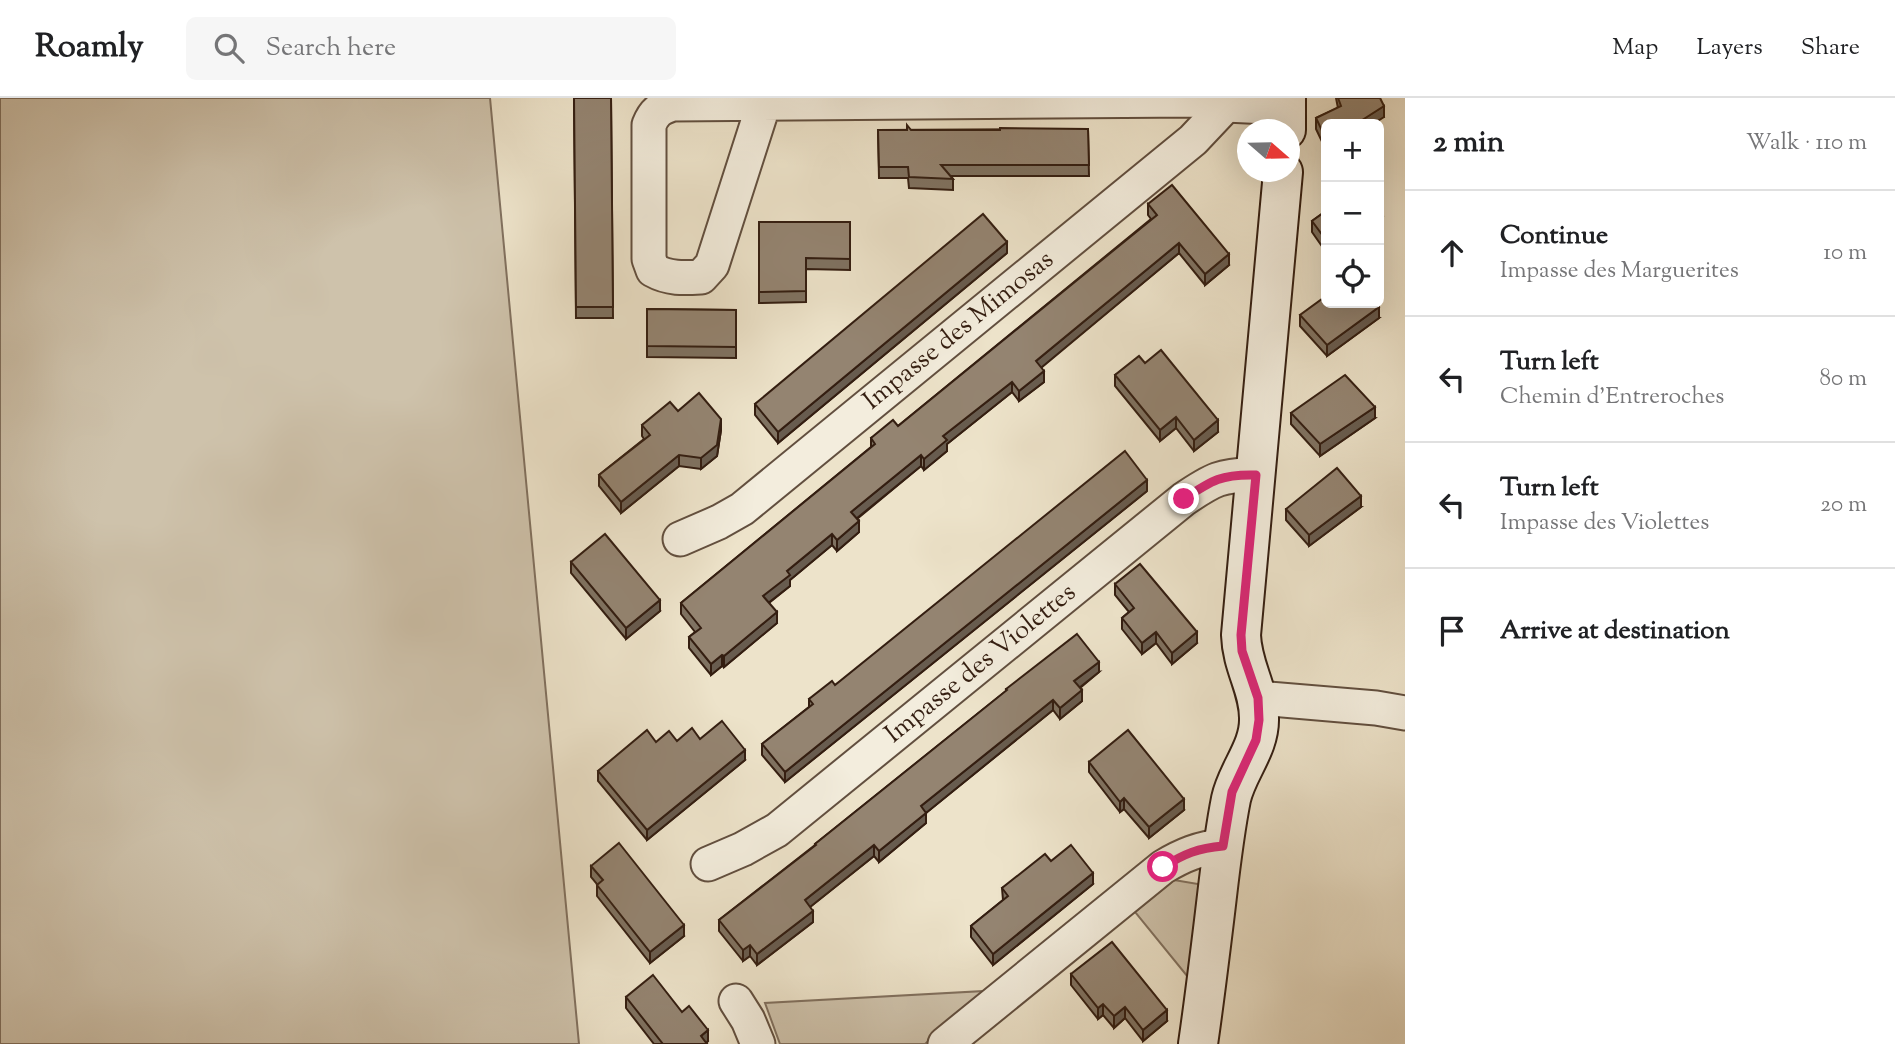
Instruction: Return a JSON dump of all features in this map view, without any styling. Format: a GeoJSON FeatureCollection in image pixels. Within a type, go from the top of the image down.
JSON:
{"type":"FeatureCollection","features":[{"type":"Feature","properties":{"kind":"street"},"geometry":{"type":"LineString","coordinates":[[764,103],[712,264],[701,277],[664,276],[653,270],[649,259],[649,125],[660,107],[673,104],[764,103],[1195,100],[1287,112]]}},
{"type":"Feature","properties":{"kind":"street","name":"Impasse des Mimosas"},"geometry":{"type":"LineString","coordinates":[[680,539],[742,509],[1193,140],[1226,106]]}},
{"type":"Feature","properties":{"kind":"street"},"geometry":{"type":"LineString","coordinates":[[1198,1044],[1232,792],[1256,740],[1259,720],[1258,698],[1242,651],[1241,635],[1282,182]]}},
{"type":"Feature","properties":{"kind":"street","name":"Impasse des Violettes"},"geometry":{"type":"LineString","coordinates":[[708,864],[777,830],[1184,499],[1208,483],[1229,475],[1256,475]]}},
{"type":"Feature","properties":{"kind":"street"},"geometry":{"type":"LineString","coordinates":[[1258,698],[1405,713]]}},
{"type":"Feature","properties":{"kind":"street"},"geometry":{"type":"LineString","coordinates":[[945,1044],[1163,867],[1181,855],[1201,848],[1223,846]]}},
{"type":"Feature","properties":{"kind":"street"},"geometry":{"type":"LineString","coordinates":[[736,1001],[758,1044]]}},
{"type":"Feature","properties":{"kind":"shaded area"},"geometry":{"type":"Polygon","coordinates":[[[0,98],[490,98],[579,1044],[0,1044],[0,98]]]}},
{"type":"Feature","properties":{"kind":"shaded area"},"geometry":{"type":"Polygon","coordinates":[[[1174,880],[1204,885],[1192,982],[1135,912],[1174,880]]]}},
{"type":"Feature","properties":{"kind":"shaded area"},"geometry":{"type":"Polygon","coordinates":[[[985,991],[925,1044],[780,1044],[765,1003],[985,991]]]}},
{"type":"Feature","properties":{"kind":"building"},"geometry":{"type":"Polygon","coordinates":[[[574,98],[611,98],[613,307],[576,307],[574,98]]]}},
{"type":"Feature","properties":{"kind":"building"},"geometry":{"type":"Polygon","coordinates":[[[1338,98],[1380,98],[1384,106],[1364,119],[1321,119],[1321,128],[1316,118],[1341,106],[1338,98]]]}},
{"type":"Feature","properties":{"kind":"building"},"geometry":{"type":"Polygon","coordinates":[[[907,125],[911,130],[1088,129],[1089,165],[941,165],[953,179],[909,177],[908,167],[879,167],[878,130],[907,130],[907,125]]]}},
{"type":"Feature","properties":{"kind":"building"},"geometry":{"type":"Polygon","coordinates":[[[1172,185],[1229,254],[1205,274],[1179,243],[1036,361],[1044,371],[1019,391],[1012,382],[943,436],[947,440],[924,459],[921,455],[851,512],[859,521],[837,540],[832,534],[787,571],[790,575],[763,596],[777,612],[711,664],[689,637],[701,628],[681,603],[875,444],[871,438],[893,420],[898,426],[1157,215],[1148,204],[1172,185]]]}},
{"type":"Feature","properties":{"kind":"building"},"geometry":{"type":"Polygon","coordinates":[[[983,214],[1007,242],[778,432],[755,404],[983,214]]]}},
{"type":"Feature","properties":{"kind":"building"},"geometry":{"type":"Polygon","coordinates":[[[1321,215],[1321,233],[1312,221],[1321,215]]]}},
{"type":"Feature","properties":{"kind":"building"},"geometry":{"type":"Polygon","coordinates":[[[759,222],[850,222],[850,259],[806,258],[806,291],[759,292],[759,222]]]}},
{"type":"Feature","properties":{"kind":"building"},"geometry":{"type":"Polygon","coordinates":[[[1321,300],[1321,308],[1378,308],[1327,345],[1300,315],[1321,300]]]}},
{"type":"Feature","properties":{"kind":"building"},"geometry":{"type":"Polygon","coordinates":[[[647,309],[736,310],[736,347],[647,346],[647,309]]]}},
{"type":"Feature","properties":{"kind":"building"},"geometry":{"type":"Polygon","coordinates":[[[1161,350],[1218,420],[1194,440],[1176,417],[1160,430],[1115,375],[1139,356],[1145,363],[1161,350]]]}},
{"type":"Feature","properties":{"kind":"building"},"geometry":{"type":"Polygon","coordinates":[[[1345,375],[1375,407],[1320,444],[1291,413],[1345,375]]]}},
{"type":"Feature","properties":{"kind":"building"},"geometry":{"type":"Polygon","coordinates":[[[699,393],[721,419],[717,445],[701,458],[679,455],[621,502],[599,475],[650,435],[642,425],[670,402],[678,411],[699,393]]]}},
{"type":"Feature","properties":{"kind":"building"},"geometry":{"type":"Polygon","coordinates":[[[1125,451],[1147,480],[785,772],[762,744],[813,704],[809,699],[832,681],[835,685],[1125,451]]]}},
{"type":"Feature","properties":{"kind":"building"},"geometry":{"type":"Polygon","coordinates":[[[1337,468],[1361,496],[1309,535],[1286,509],[1337,468]]]}},
{"type":"Feature","properties":{"kind":"building"},"geometry":{"type":"Polygon","coordinates":[[[605,534],[660,600],[626,628],[571,562],[605,534]]]}},
{"type":"Feature","properties":{"kind":"building"},"geometry":{"type":"Polygon","coordinates":[[[1140,564],[1197,632],[1172,653],[1156,632],[1142,643],[1122,618],[1134,608],[1115,584],[1140,564]]]}},
{"type":"Feature","properties":{"kind":"building"},"geometry":{"type":"Polygon","coordinates":[[[1077,634],[1099,662],[1074,681],[1082,690],[1060,708],[1053,700],[921,806],[926,813],[879,851],[874,845],[805,900],[813,911],[757,954],[750,945],[743,950],[719,920],[1077,634]]]}},
{"type":"Feature","properties":{"kind":"building"},"geometry":{"type":"Polygon","coordinates":[[[722,721],[745,750],[647,830],[598,771],[647,730],[656,742],[669,731],[677,741],[692,728],[700,739],[722,721]]]}},
{"type":"Feature","properties":{"kind":"building"},"geometry":{"type":"Polygon","coordinates":[[[1128,730],[1184,799],[1149,827],[1124,798],[1120,802],[1089,762],[1128,730]]]}},
{"type":"Feature","properties":{"kind":"building"},"geometry":{"type":"Polygon","coordinates":[[[619,843],[684,925],[650,952],[597,885],[603,880],[591,866],[619,843]]]}},
{"type":"Feature","properties":{"kind":"building"},"geometry":{"type":"Polygon","coordinates":[[[1071,845],[1093,873],[993,954],[971,926],[1008,896],[1002,888],[1045,854],[1051,861],[1071,845]]]}},
{"type":"Feature","properties":{"kind":"building"},"geometry":{"type":"Polygon","coordinates":[[[1112,942],[1167,1010],[1143,1030],[1125,1007],[1114,1016],[1103,1004],[1098,1008],[1071,974],[1112,942]]]}},
{"type":"Feature","properties":{"kind":"building"},"geometry":{"type":"Polygon","coordinates":[[[653,975],[682,1012],[689,1006],[708,1030],[701,1036],[707,1044],[663,1044],[626,997],[653,975]]]}},
{"type":"Feature","properties":{"kind":"route"},"geometry":{"type":"LineString","coordinates":[[1163,867],[1181,855],[1201,848],[1223,846],[1232,792],[1250,756],[1259,720],[1258,698],[1246,668],[1241,635],[1256,475],[1229,475],[1208,483],[1184,499]]}}]}
